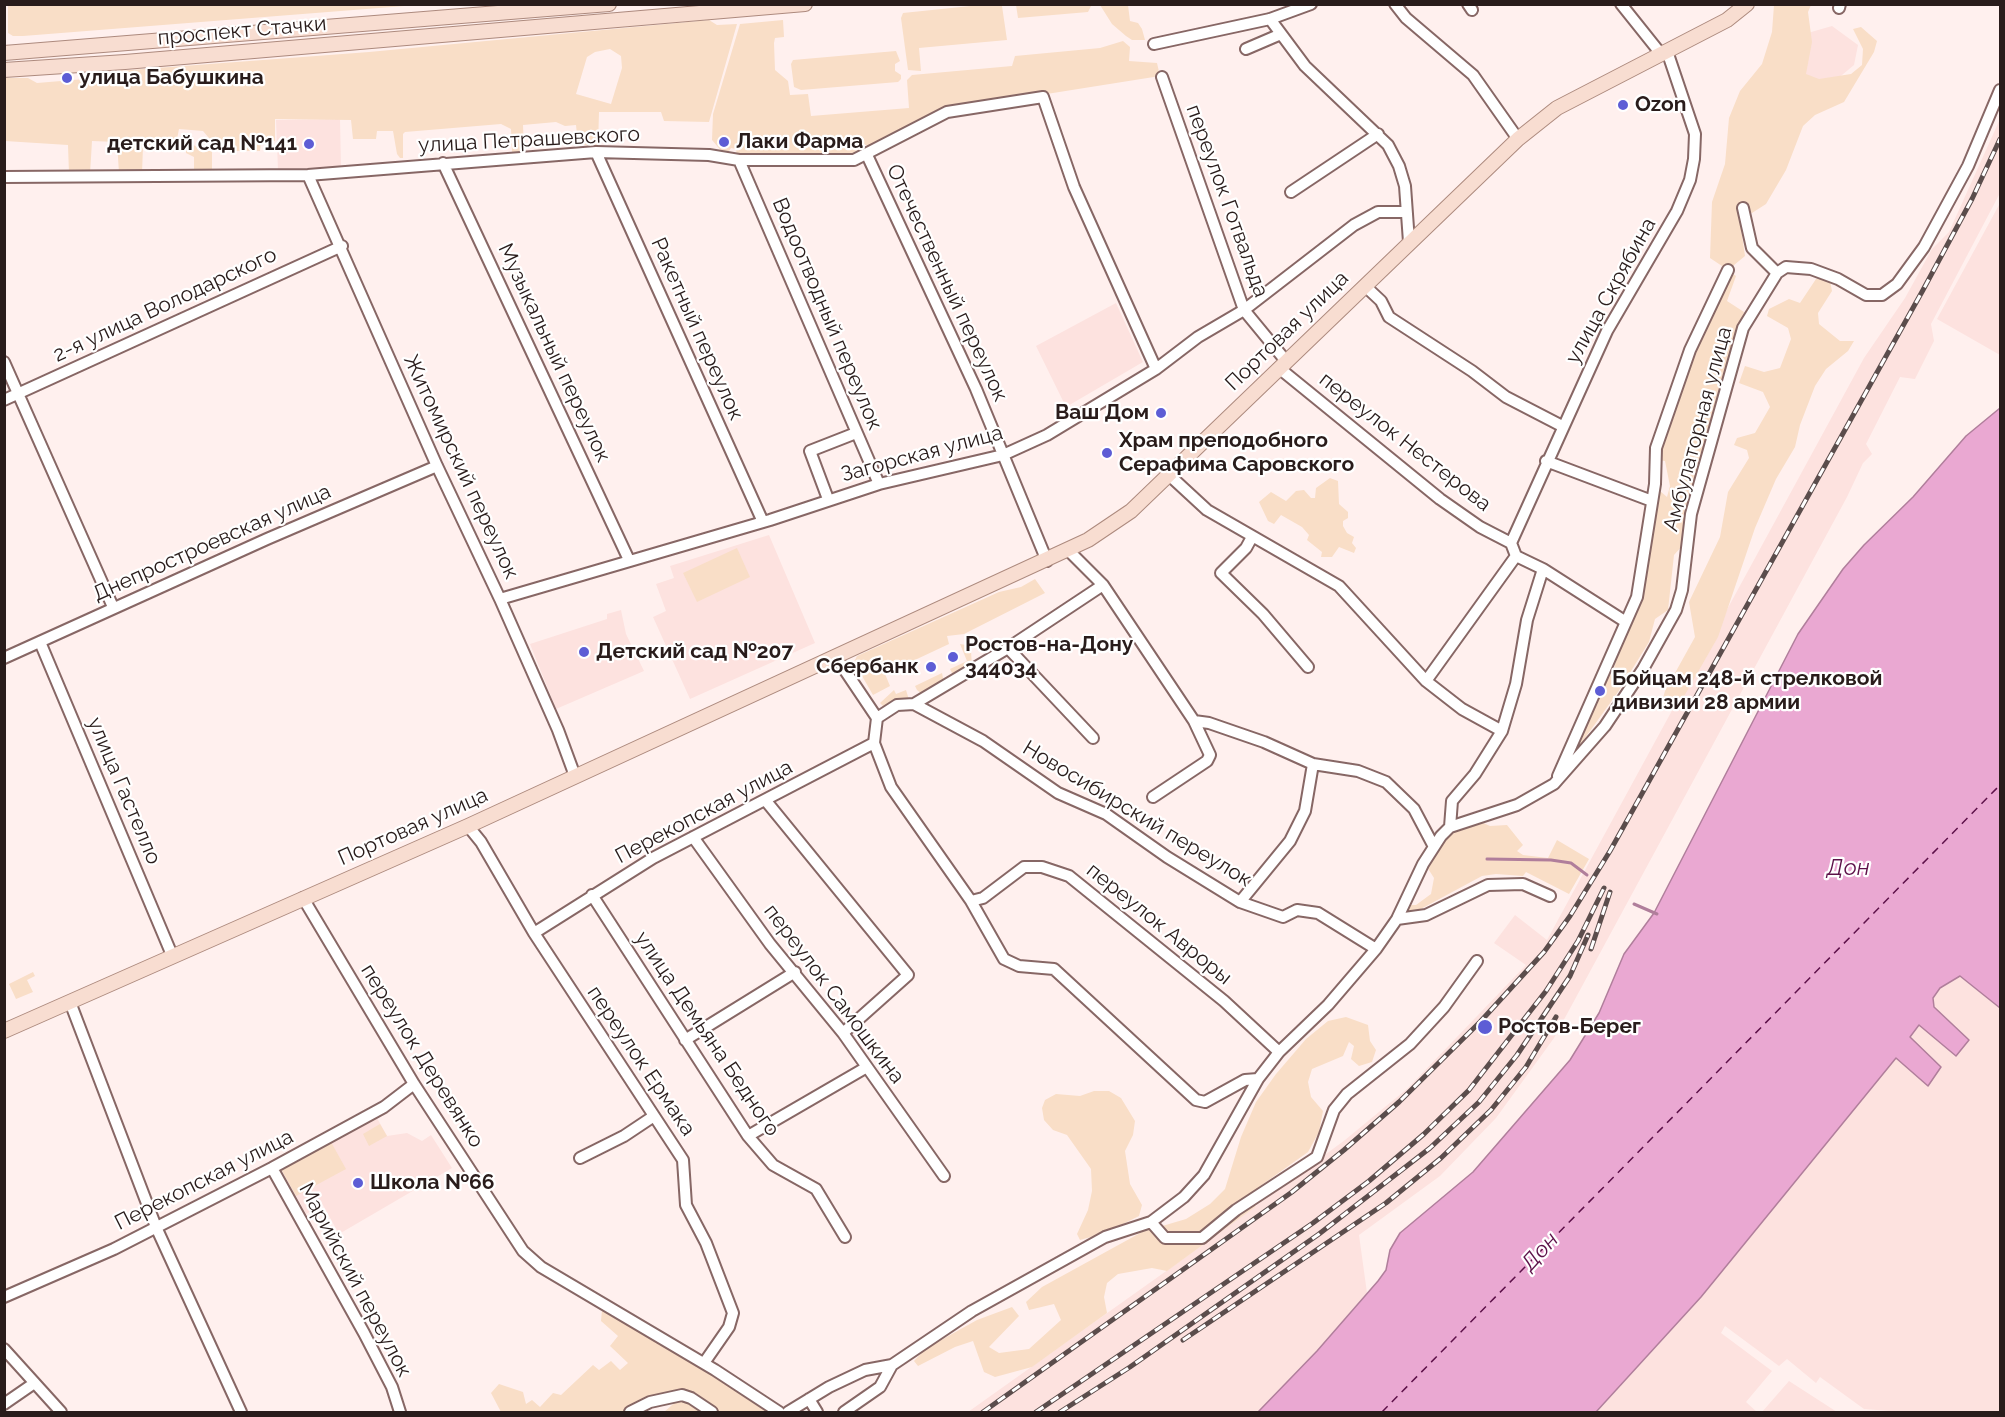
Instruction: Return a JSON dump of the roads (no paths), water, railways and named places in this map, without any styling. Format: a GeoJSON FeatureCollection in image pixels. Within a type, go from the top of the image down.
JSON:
{"type":"FeatureCollection","features":[{"type":"Feature","properties":{"kind":"main road","name":"проспект Стачки"},"geometry":{"type":"LineString","coordinates":[[4,53],[609,4]]}},
{"type":"Feature","properties":{"kind":"main road","name":"проспект Стачки"},"geometry":{"type":"LineString","coordinates":[[4,70],[125,62],[805,4]]}},
{"type":"Feature","properties":{"kind":"main road","name":"Портовая улица"},"geometry":{"type":"LineString","coordinates":[[4,1031],[468,826],[1069,551],[1131,511],[1518,139],[1557,108],[1727,20],[1747,4]]}},
{"type":"Feature","properties":{"kind":"street"},"geometry":{"type":"LineString","coordinates":[[1154,44],[1270,19],[1311,4]]}},
{"type":"Feature","properties":{"kind":"street"},"geometry":{"type":"LineString","coordinates":[[1395,4],[1406,18],[1473,75],[1518,139]]}},
{"type":"Feature","properties":{"kind":"street"},"geometry":{"type":"LineString","coordinates":[[1621,4],[1664,53]]}},
{"type":"Feature","properties":{"kind":"street"},"geometry":{"type":"LineString","coordinates":[[1270,19],[1305,66],[1378,134],[1400,166],[1405,186],[1409,242]]}},
{"type":"Feature","properties":{"kind":"street"},"geometry":{"type":"LineString","coordinates":[[1246,49],[1281,34]]}},
{"type":"Feature","properties":{"kind":"street","name":"улица Скрябина"},"geometry":{"type":"LineString","coordinates":[[1511,543],[1546,461],[1607,331],[1677,211],[1690,180],[1695,134],[1664,53]]}},
{"type":"Feature","properties":{"kind":"street","name":"переулок Готвальда"},"geometry":{"type":"LineString","coordinates":[[1162,77],[1244,310],[1283,365]]}},
{"type":"Feature","properties":{"kind":"street"},"geometry":{"type":"LineString","coordinates":[[1743,207],[1752,248],[1777,273],[1786,267],[1811,269],[1838,279],[1866,294],[1882,295],[1897,284],[1924,247],[1968,166],[2001,90]]}},
{"type":"Feature","properties":{"kind":"street","name":"улица Петрашевского"},"geometry":{"type":"LineString","coordinates":[[4,177],[308,175],[596,152],[708,155],[739,160],[854,160],[946,112],[1043,97],[1074,188],[1156,369]]}},
{"type":"Feature","properties":{"kind":"street"},"geometry":{"type":"LineString","coordinates":[[1291,192],[1378,134]]}},
{"type":"Feature","properties":{"kind":"street","name":"Ракетный переулок"},"geometry":{"type":"LineString","coordinates":[[596,152],[763,522]]}},
{"type":"Feature","properties":{"kind":"street","name":"Отечественный переулок"},"geometry":{"type":"LineString","coordinates":[[867,155],[1003,455],[1047,561]]}},
{"type":"Feature","properties":{"kind":"street","name":"Водоотводный переулок"},"geometry":{"type":"LineString","coordinates":[[739,160],[879,484]]}},
{"type":"Feature","properties":{"kind":"street","name":"Музыкальный переулок"},"geometry":{"type":"LineString","coordinates":[[443,163],[630,560]]}},
{"type":"Feature","properties":{"kind":"street","name":"Житомирский переулок"},"geometry":{"type":"LineString","coordinates":[[308,175],[342,246],[437,466],[500,599],[558,730],[575,776]]}},
{"type":"Feature","properties":{"kind":"street","name":"Загорская улица"},"geometry":{"type":"LineString","coordinates":[[500,599],[763,522],[879,484],[1003,455],[1047,435],[1156,369],[1198,337],[1244,310],[1354,225],[1378,212],[1406,212]]}},
{"type":"Feature","properties":{"kind":"street","name":"2-я улица Володарского"},"geometry":{"type":"LineString","coordinates":[[4,400],[342,246]]}},
{"type":"Feature","properties":{"kind":"street","name":"Амбулаторная улица"},"geometry":{"type":"LineString","coordinates":[[1554,784],[1626,622],[1639,586],[1655,484],[1656,448],[1690,350],[1728,270]]}},
{"type":"Feature","properties":{"kind":"street","name":"Амбулаторная улица"},"geometry":{"type":"LineString","coordinates":[[788,1413],[809,1399],[865,1370],[892,1365],[972,1311],[1105,1238],[1151,1222],[1185,1197],[1204,1175],[1258,1079],[1279,1052],[1328,1005],[1376,949],[1397,920],[1433,845],[1450,828],[1517,805],[1554,784],[1605,726],[1666,631],[1676,610],[1682,590],[1691,514],[1743,328],[1777,273]]}},
{"type":"Feature","properties":{"kind":"street"},"geometry":{"type":"LineString","coordinates":[[1365,286],[1381,301],[1389,317],[1472,371],[1506,397],[1562,426]]}},
{"type":"Feature","properties":{"kind":"street"},"geometry":{"type":"LineString","coordinates":[[4,362],[113,608]]}},
{"type":"Feature","properties":{"kind":"street","name":"переулок Нестерова"},"geometry":{"type":"LineString","coordinates":[[1283,365],[1440,499],[1480,527],[1511,543]]}},
{"type":"Feature","properties":{"kind":"street"},"geometry":{"type":"LineString","coordinates":[[828,499],[810,451],[856,433]]}},
{"type":"Feature","properties":{"kind":"street"},"geometry":{"type":"LineString","coordinates":[[1546,461],[1652,501]]}},
{"type":"Feature","properties":{"kind":"street","name":"Днепростроевская улица"},"geometry":{"type":"LineString","coordinates":[[4,658],[437,466]]}},
{"type":"Feature","properties":{"kind":"street"},"geometry":{"type":"LineString","coordinates":[[1168,474],[1207,510],[1339,586],[1426,681],[1462,709],[1502,731]]}},
{"type":"Feature","properties":{"kind":"street"},"geometry":{"type":"LineString","coordinates":[[1252,537],[1246,549],[1221,573],[1263,614],[1308,667]]}},
{"type":"Feature","properties":{"kind":"street"},"geometry":{"type":"LineString","coordinates":[[1511,543],[1516,556],[1543,569],[1626,622]]}},
{"type":"Feature","properties":{"kind":"street"},"geometry":{"type":"LineString","coordinates":[[1069,551],[1103,585],[1194,721],[1210,755],[1207,761],[1152,797]]}},
{"type":"Feature","properties":{"kind":"street"},"geometry":{"type":"LineString","coordinates":[[1426,681],[1516,556]]}},
{"type":"Feature","properties":{"kind":"street"},"geometry":{"type":"LineString","coordinates":[[1450,828],[1452,801],[1475,774],[1502,731],[1516,684],[1527,620],[1543,569]]}},
{"type":"Feature","properties":{"kind":"street"},"geometry":{"type":"LineString","coordinates":[[876,718],[897,705],[914,704],[1008,648],[1103,585]]}},
{"type":"Feature","properties":{"kind":"street","name":"улица Гастелло"},"geometry":{"type":"LineString","coordinates":[[40,642],[172,955]]}},
{"type":"Feature","properties":{"kind":"street"},"geometry":{"type":"LineString","coordinates":[[1008,648],[1093,738]]}},
{"type":"Feature","properties":{"kind":"street"},"geometry":{"type":"LineString","coordinates":[[836,657],[876,718],[874,743],[891,787],[971,901],[1004,959],[1019,966],[1054,969],[1196,1100],[1205,1102],[1245,1080],[1258,1079]]}},
{"type":"Feature","properties":{"kind":"street","name":"Новосибирский переулок"},"geometry":{"type":"LineString","coordinates":[[914,704],[983,741],[1058,793],[1106,814],[1167,857],[1240,902],[1283,917],[1297,910],[1318,913],[1376,949]]}},
{"type":"Feature","properties":{"kind":"street"},"geometry":{"type":"LineString","coordinates":[[1194,721],[1209,723],[1264,742],[1313,764],[1358,771],[1386,783],[1414,809],[1433,845]]}},
{"type":"Feature","properties":{"kind":"street","name":"Перекопская улица"},"geometry":{"type":"LineString","coordinates":[[534,933],[592,895],[693,837],[874,743]]}},
{"type":"Feature","properties":{"kind":"street"},"geometry":{"type":"LineString","coordinates":[[1240,902],[1290,841],[1305,811],[1313,764]]}},
{"type":"Feature","properties":{"kind":"street"},"geometry":{"type":"LineString","coordinates":[[766,801],[908,975],[843,1033]]}},
{"type":"Feature","properties":{"kind":"street","name":"переулок Ермака"},"geometry":{"type":"LineString","coordinates":[[468,826],[481,842],[534,933],[683,1160],[686,1205],[706,1243],[733,1313],[729,1327],[704,1363]]}},
{"type":"Feature","properties":{"kind":"street","name":"переулок Самошкина"},"geometry":{"type":"LineString","coordinates":[[693,837],[770,944],[843,1033],[944,1176]]}},
{"type":"Feature","properties":{"kind":"street","name":"переулок Авроры"},"geometry":{"type":"LineString","coordinates":[[971,901],[983,898],[1024,867],[1042,867],[1069,876],[1224,1001],[1279,1052]]}},
{"type":"Feature","properties":{"kind":"street"},"geometry":{"type":"LineString","coordinates":[[1397,920],[1426,915],[1488,885],[1523,884],[1550,896]]}},
{"type":"Feature","properties":{"kind":"street","name":"улица Демьяна Бедного"},"geometry":{"type":"LineString","coordinates":[[592,895],[748,1136],[773,1165],[816,1189],[845,1238]]}},
{"type":"Feature","properties":{"kind":"street","name":"переулок Деревянко"},"geometry":{"type":"LineString","coordinates":[[303,898],[414,1084],[523,1251],[541,1267],[704,1363],[779,1413]]}},
{"type":"Feature","properties":{"kind":"street"},"geometry":{"type":"LineString","coordinates":[[1151,1222],[1165,1238],[1202,1238],[1236,1210],[1317,1157],[1334,1110],[1347,1094],[1410,1044],[1444,1007],[1477,962]]}},
{"type":"Feature","properties":{"kind":"street"},"geometry":{"type":"LineString","coordinates":[[685,1040],[795,972]]}},
{"type":"Feature","properties":{"kind":"street"},"geometry":{"type":"LineString","coordinates":[[70,1002],[156,1227],[241,1413]]}},
{"type":"Feature","properties":{"kind":"street"},"geometry":{"type":"LineString","coordinates":[[748,1136],[867,1066]]}},
{"type":"Feature","properties":{"kind":"street","name":"Перекопская улица"},"geometry":{"type":"LineString","coordinates":[[4,1297],[156,1227],[272,1168],[384,1107],[414,1084]]}},
{"type":"Feature","properties":{"kind":"street"},"geometry":{"type":"LineString","coordinates":[[580,1158],[624,1136],[654,1116]]}},
{"type":"Feature","properties":{"kind":"street","name":"Марийский переулок"},"geometry":{"type":"LineString","coordinates":[[272,1168],[364,1333],[392,1387],[400,1413]]}},
{"type":"Feature","properties":{"kind":"street"},"geometry":{"type":"LineString","coordinates":[[4,1349],[61,1413]]}},
{"type":"Feature","properties":{"kind":"street","name":"Амбулаторная улица"},"geometry":{"type":"LineString","coordinates":[[843,1413],[880,1387],[892,1365]]}},
{"type":"Feature","properties":{"kind":"street"},"geometry":{"type":"LineString","coordinates":[[4,1404],[33,1384]]}},
{"type":"Feature","properties":{"kind":"street"},"geometry":{"type":"LineString","coordinates":[[630,1413],[650,1402],[676,1395],[691,1398],[711,1413]]}},
{"type":"Feature","properties":{"kind":"street"},"geometry":{"type":"LineString","coordinates":[[809,1399],[817,1408],[817,1413]]}},
{"type":"Feature","properties":{"kind":"water","name":"Дон"},"geometry":{"type":"Polygon","coordinates":[[[2000,408],[2000,1008],[1960,976],[1940,988],[1933,998],[1934,1007],[1969,1040],[1956,1056],[1919,1025],[1910,1037],[1941,1067],[1928,1086],[1896,1058],[1701,1297],[1596,1412],[1258,1412],[1317,1351],[1378,1281],[1386,1270],[1390,1250],[1400,1233],[1473,1172],[1570,1060],[1599,1013],[1624,954],[1654,913],[1798,634],[1843,569],[1864,545],[1913,497],[1966,436],[2000,408]]]}},
{"type":"Feature","properties":{"kind":"waterway"},"geometry":{"type":"LineString","coordinates":[[1487,859],[1551,860],[1571,863],[1587,875]]}},
{"type":"Feature","properties":{"kind":"waterway"},"geometry":{"type":"LineString","coordinates":[[1634,904],[1657,914]]}},
{"type":"Feature","properties":{"kind":"railway"},"geometry":{"type":"LineString","coordinates":[[983,1412],[1292,1192],[1344,1150],[1399,1102],[1480,1022],[1544,952],[1570,916],[1610,851],[1923,290],[1972,199],[2000,139]]}},
{"type":"Feature","properties":{"kind":"railway"},"geometry":{"type":"LineString","coordinates":[[1036,1412],[1313,1223],[1369,1181],[1424,1134],[1469,1090],[1546,991],[1578,941],[1604,888]]}},
{"type":"Feature","properties":{"kind":"railway"},"geometry":{"type":"LineString","coordinates":[[1591,949],[1610,892]]}},
{"type":"Feature","properties":{"kind":"railway"},"geometry":{"type":"LineString","coordinates":[[1060,1412],[1130,1367],[1319,1234],[1430,1148],[1479,1102],[1517,1055],[1570,976],[1588,935]]}},
{"type":"Feature","properties":{"kind":"railway"},"geometry":{"type":"LineString","coordinates":[[1183,1340],[1386,1203],[1441,1158],[1491,1110],[1526,1067],[1556,1017]]}},
{"type":"Feature","properties":{"kind":"place","name":"улица Бабушкина"},"geometry":{"type":"Point","coordinates":[67,78]}},
{"type":"Feature","properties":{"kind":"place","name":"Ozon"},"geometry":{"type":"Point","coordinates":[1623,105]}},
{"type":"Feature","properties":{"kind":"place","name":"Лаки Фарма"},"geometry":{"type":"Point","coordinates":[724,142]}},
{"type":"Feature","properties":{"kind":"place","name":"детский сад №141"},"geometry":{"type":"Point","coordinates":[309,144]}},
{"type":"Feature","properties":{"kind":"place","name":"Ваш Дом"},"geometry":{"type":"Point","coordinates":[1161,413]}},
{"type":"Feature","properties":{"kind":"place","name":"Храм преподобного Серафима Саровского"},"geometry":{"type":"Point","coordinates":[1107,453]}},
{"type":"Feature","properties":{"kind":"place","name":"Детский сад №207"},"geometry":{"type":"Point","coordinates":[584,652]}},
{"type":"Feature","properties":{"kind":"place","name":"Ростов-на-Дону 344034"},"geometry":{"type":"Point","coordinates":[953,657]}},
{"type":"Feature","properties":{"kind":"place","name":"Сбербанк"},"geometry":{"type":"Point","coordinates":[931,667]}},
{"type":"Feature","properties":{"kind":"place","name":"Бойцам 248-й стрелковой дивизии 28 армии"},"geometry":{"type":"Point","coordinates":[1600,691]}},
{"type":"Feature","properties":{"kind":"place","name":"Ростов-Берег"},"geometry":{"type":"Point","coordinates":[1485,1027]}},
{"type":"Feature","properties":{"kind":"place","name":"Школа №66"},"geometry":{"type":"Point","coordinates":[358,1183]}}]}
